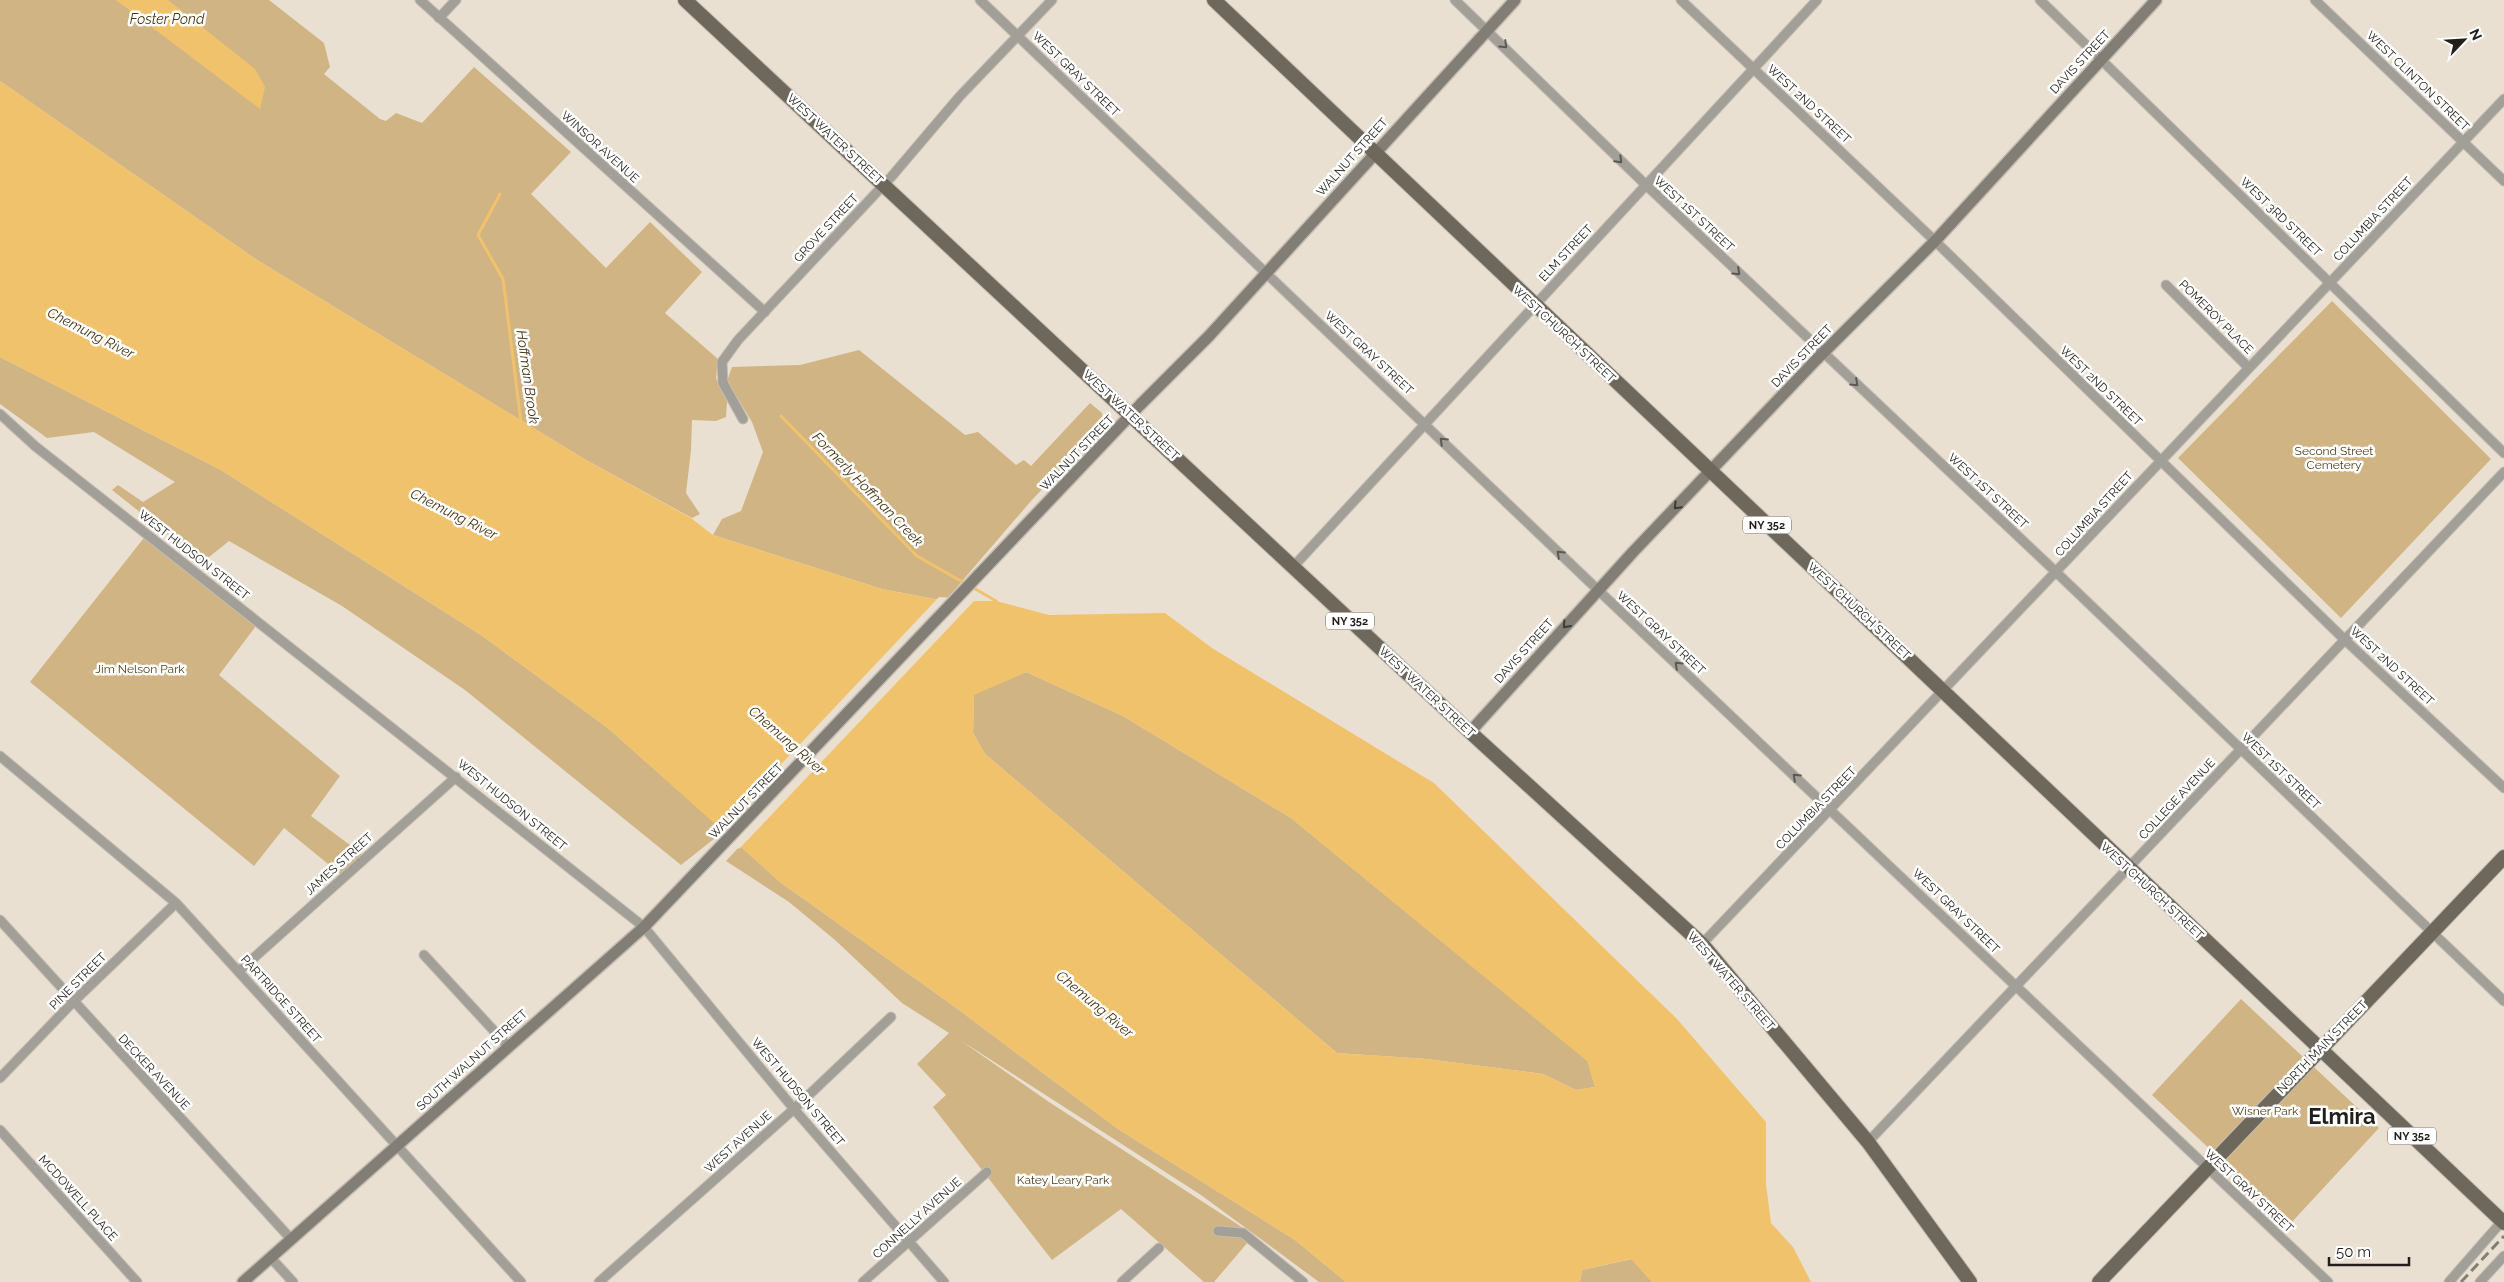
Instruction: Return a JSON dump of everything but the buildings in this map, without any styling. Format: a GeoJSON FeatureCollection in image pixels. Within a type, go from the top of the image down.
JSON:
{"type":"FeatureCollection","features":[{"type":"Feature","properties":{"kind":"main road","name":"WEST WATER STREET"},"geometry":{"type":"LineString","coordinates":[[685,0],[1470,732],[1702,944],[1868,1142],[1970,1282]]}},
{"type":"Feature","properties":{"kind":"main road","name":"WEST CHURCH STREET"},"geometry":{"type":"LineString","coordinates":[[1214,0],[1534,306],[2503,1221]]}},
{"type":"Feature","properties":{"kind":"main road","name":"NORTH MAIN STREET"},"geometry":{"type":"LineString","coordinates":[[2099,1282],[2504,856]]}},
{"type":"Feature","properties":{"kind":"street","name":"WINSOR AVENUE"},"geometry":{"type":"LineString","coordinates":[[420,0],[765,312]]}},
{"type":"Feature","properties":{"kind":"street"},"geometry":{"type":"LineString","coordinates":[[439,18],[456,0]]}},
{"type":"Feature","properties":{"kind":"street","name":"WEST GRAY STREET"},"geometry":{"type":"LineString","coordinates":[[980,0],[1598,590],[2328,1282]]}},
{"type":"Feature","properties":{"kind":"street","name":"GROVE STREET"},"geometry":{"type":"LineString","coordinates":[[743,419],[723,383],[722,362],[738,340],[884,185],[960,96],[1052,0]]}},
{"type":"Feature","properties":{"kind":"street","name":"WEST 1ST STREET"},"geometry":{"type":"LineString","coordinates":[[1455,0],[1646,185],[2057,573],[2504,1001]]}},
{"type":"Feature","properties":{"kind":"street","name":"WALNUT STREET"},"geometry":{"type":"LineString","coordinates":[[714,854],[1209,336],[1515,0]]}},
{"type":"Feature","properties":{"kind":"street","name":"WEST 2ND STREET"},"geometry":{"type":"LineString","coordinates":[[1682,0],[1935,241],[2345,640],[2504,788]]}},
{"type":"Feature","properties":{"kind":"street","name":"ELM STREET"},"geometry":{"type":"LineString","coordinates":[[1293,567],[1817,0]]}},
{"type":"Feature","properties":{"kind":"street","name":"WEST 3RD STREET"},"geometry":{"type":"LineString","coordinates":[[2040,0],[2331,282],[2504,453]]}},
{"type":"Feature","properties":{"kind":"street","name":"DAVIS STREET"},"geometry":{"type":"LineString","coordinates":[[1470,732],[1598,590],[1823,353],[1935,241],[2156,0]]}},
{"type":"Feature","properties":{"kind":"street","name":"WEST CLINTON STREET"},"geometry":{"type":"LineString","coordinates":[[2315,0],[2504,181]]}},
{"type":"Feature","properties":{"kind":"street","name":"COLUMBIA STREET"},"geometry":{"type":"LineString","coordinates":[[1702,944],[2057,573],[2248,367],[2504,99]]}},
{"type":"Feature","properties":{"kind":"street","name":"POMEROY PLACE"},"geometry":{"type":"LineString","coordinates":[[2166,285],[2248,367]]}},
{"type":"Feature","properties":{"kind":"street","name":"WEST HUDSON STREET"},"geometry":{"type":"LineString","coordinates":[[0,414],[42,452],[644,927],[794,1109],[944,1282]]}},
{"type":"Feature","properties":{"kind":"street","name":"COLLEGE AVENUE"},"geometry":{"type":"LineString","coordinates":[[1868,1142],[2504,472]]}},
{"type":"Feature","properties":{"kind":"street","name":"PARTRIDGE STREET"},"geometry":{"type":"LineString","coordinates":[[0,756],[176,903],[521,1282]]}},
{"type":"Feature","properties":{"kind":"street","name":"JAMES STREET"},"geometry":{"type":"LineString","coordinates":[[239,971],[456,777]]}},
{"type":"Feature","properties":{"kind":"street","name":"SOUTH WALNUT STREET"},"geometry":{"type":"LineString","coordinates":[[243,1282],[644,927],[714,854]]}},
{"type":"Feature","properties":{"kind":"street","name":"PINE STREET"},"geometry":{"type":"LineString","coordinates":[[0,1078],[73,1002],[176,903]]}},
{"type":"Feature","properties":{"kind":"street","name":"DECKER AVENUE"},"geometry":{"type":"LineString","coordinates":[[0,920],[291,1239]]}},
{"type":"Feature","properties":{"kind":"street"},"geometry":{"type":"LineString","coordinates":[[424,955],[508,1046]]}},
{"type":"Feature","properties":{"kind":"street","name":"WEST AVENUE"},"geometry":{"type":"LineString","coordinates":[[599,1282],[794,1109],[891,1017]]}},
{"type":"Feature","properties":{"kind":"street","name":"MCDOWELL PLACE"},"geometry":{"type":"LineString","coordinates":[[0,1130],[138,1282]]}},
{"type":"Feature","properties":{"kind":"street","name":"CONNELLY AVENUE"},"geometry":{"type":"LineString","coordinates":[[863,1282],[987,1172]]}},
{"type":"Feature","properties":{"kind":"street"},"geometry":{"type":"LineString","coordinates":[[2448,1282],[2503,1221]]}},
{"type":"Feature","properties":{"kind":"street"},"geometry":{"type":"LineString","coordinates":[[1218,1231],[1243,1232],[1303,1282]]}},
{"type":"Feature","properties":{"kind":"street"},"geometry":{"type":"LineString","coordinates":[[1122,1282],[1159,1248]]}},
{"type":"Feature","properties":{"kind":"street"},"geometry":{"type":"LineString","coordinates":[[2480,1282],[2504,1256]]}},
{"type":"Feature","properties":{"kind":"street"},"geometry":{"type":"LineString","coordinates":[[271,1258],[293,1282]]}},
{"type":"Feature","properties":{"kind":"green space"},"geometry":{"type":"Polygon","coordinates":[[[0,0],[269,0],[324,43],[330,67],[324,74],[380,119],[386,121],[396,113],[422,123],[474,67],[571,152],[531,194],[606,268],[650,222],[702,272],[665,313],[718,359],[716,378],[727,402],[726,417],[716,421],[692,420],[686,493],[700,514],[692,518],[586,460],[257,260],[0,81],[0,0]]]}},
{"type":"Feature","properties":{"kind":"green space","name":"Second Street Cemetery"},"geometry":{"type":"Polygon","coordinates":[[[2332,301],[2491,459],[2341,618],[2178,458],[2332,301]]]}},
{"type":"Feature","properties":{"kind":"green space"},"geometry":{"type":"Polygon","coordinates":[[[859,350],[965,435],[978,432],[1016,465],[1024,460],[1031,466],[1090,403],[1102,413],[1103,425],[1031,501],[945,601],[882,589],[713,535],[722,519],[741,511],[763,452],[752,422],[727,381],[732,367],[800,365],[859,350]]]}},
{"type":"Feature","properties":{"kind":"green space"},"geometry":{"type":"Polygon","coordinates":[[[0,357],[221,470],[481,635],[609,729],[724,831],[681,865],[465,690],[342,606],[229,541],[203,562],[112,490],[118,485],[143,502],[175,482],[94,432],[47,438],[0,404],[0,357]]]}},
{"type":"Feature","properties":{"kind":"green space","name":"Jim Nelson Park"},"geometry":{"type":"Polygon","coordinates":[[[147,534],[259,622],[219,675],[340,776],[311,816],[366,857],[344,877],[284,828],[254,866],[30,682],[147,534]]]}},
{"type":"Feature","properties":{"kind":"green space"},"geometry":{"type":"Polygon","coordinates":[[[1026,672],[1123,716],[1291,818],[1588,1061],[1595,1087],[1576,1090],[1543,1074],[1427,1059],[1337,1053],[985,754],[973,733],[974,694],[1026,672]]]}},
{"type":"Feature","properties":{"kind":"green space","name":"Katey Leary Park"},"geometry":{"type":"Polygon","coordinates":[[[740,846],[780,882],[955,1007],[1118,1129],[1295,1240],[1346,1282],[1319,1282],[1201,1195],[960,1040],[1049,1102],[1254,1235],[1214,1282],[1204,1282],[1121,1209],[1052,1260],[933,1107],[946,1095],[917,1064],[949,1033],[902,1003],[835,940],[789,902],[726,861],[740,846]]]}},
{"type":"Feature","properties":{"kind":"green space","name":"Wisner Park"},"geometry":{"type":"Polygon","coordinates":[[[2241,999],[2379,1128],[2290,1224],[2152,1095],[2241,999]]]}},
{"type":"Feature","properties":{"kind":"green space"},"geometry":{"type":"Polygon","coordinates":[[[1632,1259],[1652,1282],[1580,1282],[1582,1270],[1632,1259]]]}},
{"type":"Feature","properties":{"kind":"water","name":"Foster Pond"},"geometry":{"type":"Polygon","coordinates":[[[116,0],[168,0],[255,69],[265,87],[260,109],[116,0]]]}},
{"type":"Feature","properties":{"kind":"water","name":"Chemung River"},"geometry":{"type":"Polygon","coordinates":[[[0,81],[257,260],[586,460],[691,518],[713,535],[882,589],[945,601],[996,601],[1049,615],[1165,613],[1212,648],[1434,783],[1677,1019],[1766,1122],[1766,1184],[1771,1223],[1793,1247],[1811,1282],[1652,1282],[1631,1259],[1582,1270],[1580,1282],[1346,1282],[1295,1240],[1118,1129],[955,1007],[780,882],[609,729],[481,635],[221,470],[0,357],[0,81]],[[1026,672],[974,695],[973,733],[985,754],[1337,1053],[1427,1059],[1543,1074],[1576,1090],[1595,1087],[1587,1061],[1291,818],[1123,716],[1026,672]]]}},
{"type":"Feature","properties":{"kind":"pier"},"geometry":{"type":"Polygon","coordinates":[[[939,597],[976,599],[739,849],[719,830],[939,597]]]}},
{"type":"Feature","properties":{"kind":"waterway","name":"Hoffman Brook"},"geometry":{"type":"LineString","coordinates":[[500,194],[478,235],[503,279],[521,422]]}},
{"type":"Feature","properties":{"kind":"waterway","name":"Formerly Hoffman Creek"},"geometry":{"type":"LineString","coordinates":[[781,416],[917,556],[966,584]]}},
{"type":"Feature","properties":{"kind":"waterway","name":"Formerly Hoffman Creek"},"geometry":{"type":"LineString","coordinates":[[972,587],[996,601]]}},
{"type":"Feature","properties":{"kind":"railway"},"geometry":{"type":"LineString","coordinates":[[2461,1282],[2504,1236]]}},
{"type":"Feature","properties":{"kind":"district","name":"Elmira"},"geometry":{"type":"Point","coordinates":[2342,1116]}}]}
